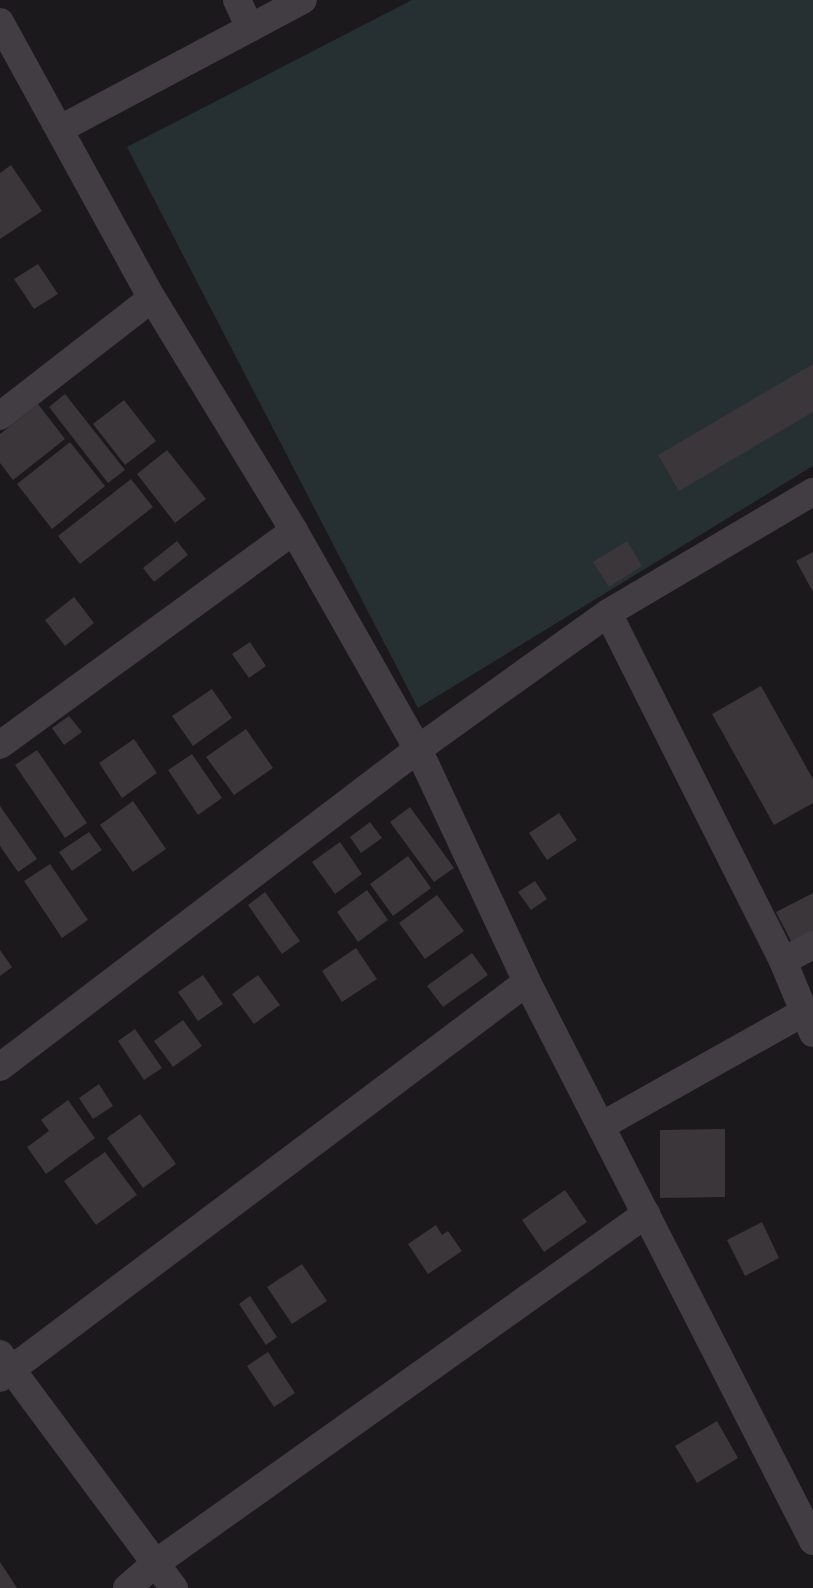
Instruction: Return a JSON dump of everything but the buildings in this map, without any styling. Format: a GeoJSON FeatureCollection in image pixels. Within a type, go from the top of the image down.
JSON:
{"type":"FeatureCollection","features":[{"type":"Feature","properties":{"kind":"street"},"geometry":{"type":"LineString","coordinates":[[237,0],[250,28]]}},
{"type":"Feature","properties":{"kind":"street"},"geometry":{"type":"LineString","coordinates":[[60,128],[303,0]]}},
{"type":"Feature","properties":{"kind":"street"},"geometry":{"type":"LineString","coordinates":[[0,22],[152,298],[294,531],[418,749],[527,982],[813,1541]]}},
{"type":"Feature","properties":{"kind":"street"},"geometry":{"type":"LineString","coordinates":[[0,416],[152,298]]}},
{"type":"Feature","properties":{"kind":"street"},"geometry":{"type":"LineString","coordinates":[[0,1067],[418,749],[608,612],[813,492]]}},
{"type":"Feature","properties":{"kind":"street"},"geometry":{"type":"LineString","coordinates":[[0,745],[294,531]]}},
{"type":"Feature","properties":{"kind":"street"},"geometry":{"type":"LineString","coordinates":[[601,1126],[808,1023],[783,961],[608,612]]}},
{"type":"Feature","properties":{"kind":"street"},"geometry":{"type":"LineString","coordinates":[[783,961],[813,945]]}},
{"type":"Feature","properties":{"kind":"street"},"geometry":{"type":"LineString","coordinates":[[174,1588],[4,1367],[527,982]]}},
{"type":"Feature","properties":{"kind":"street"},"geometry":{"type":"LineString","coordinates":[[127,1588],[156,1563],[646,1214]]}},
{"type":"Feature","properties":{"kind":"shaded area"},"geometry":{"type":"Polygon","coordinates":[[[412,0],[813,0],[813,466],[418,708],[127,147],[412,0]]]}}]}
